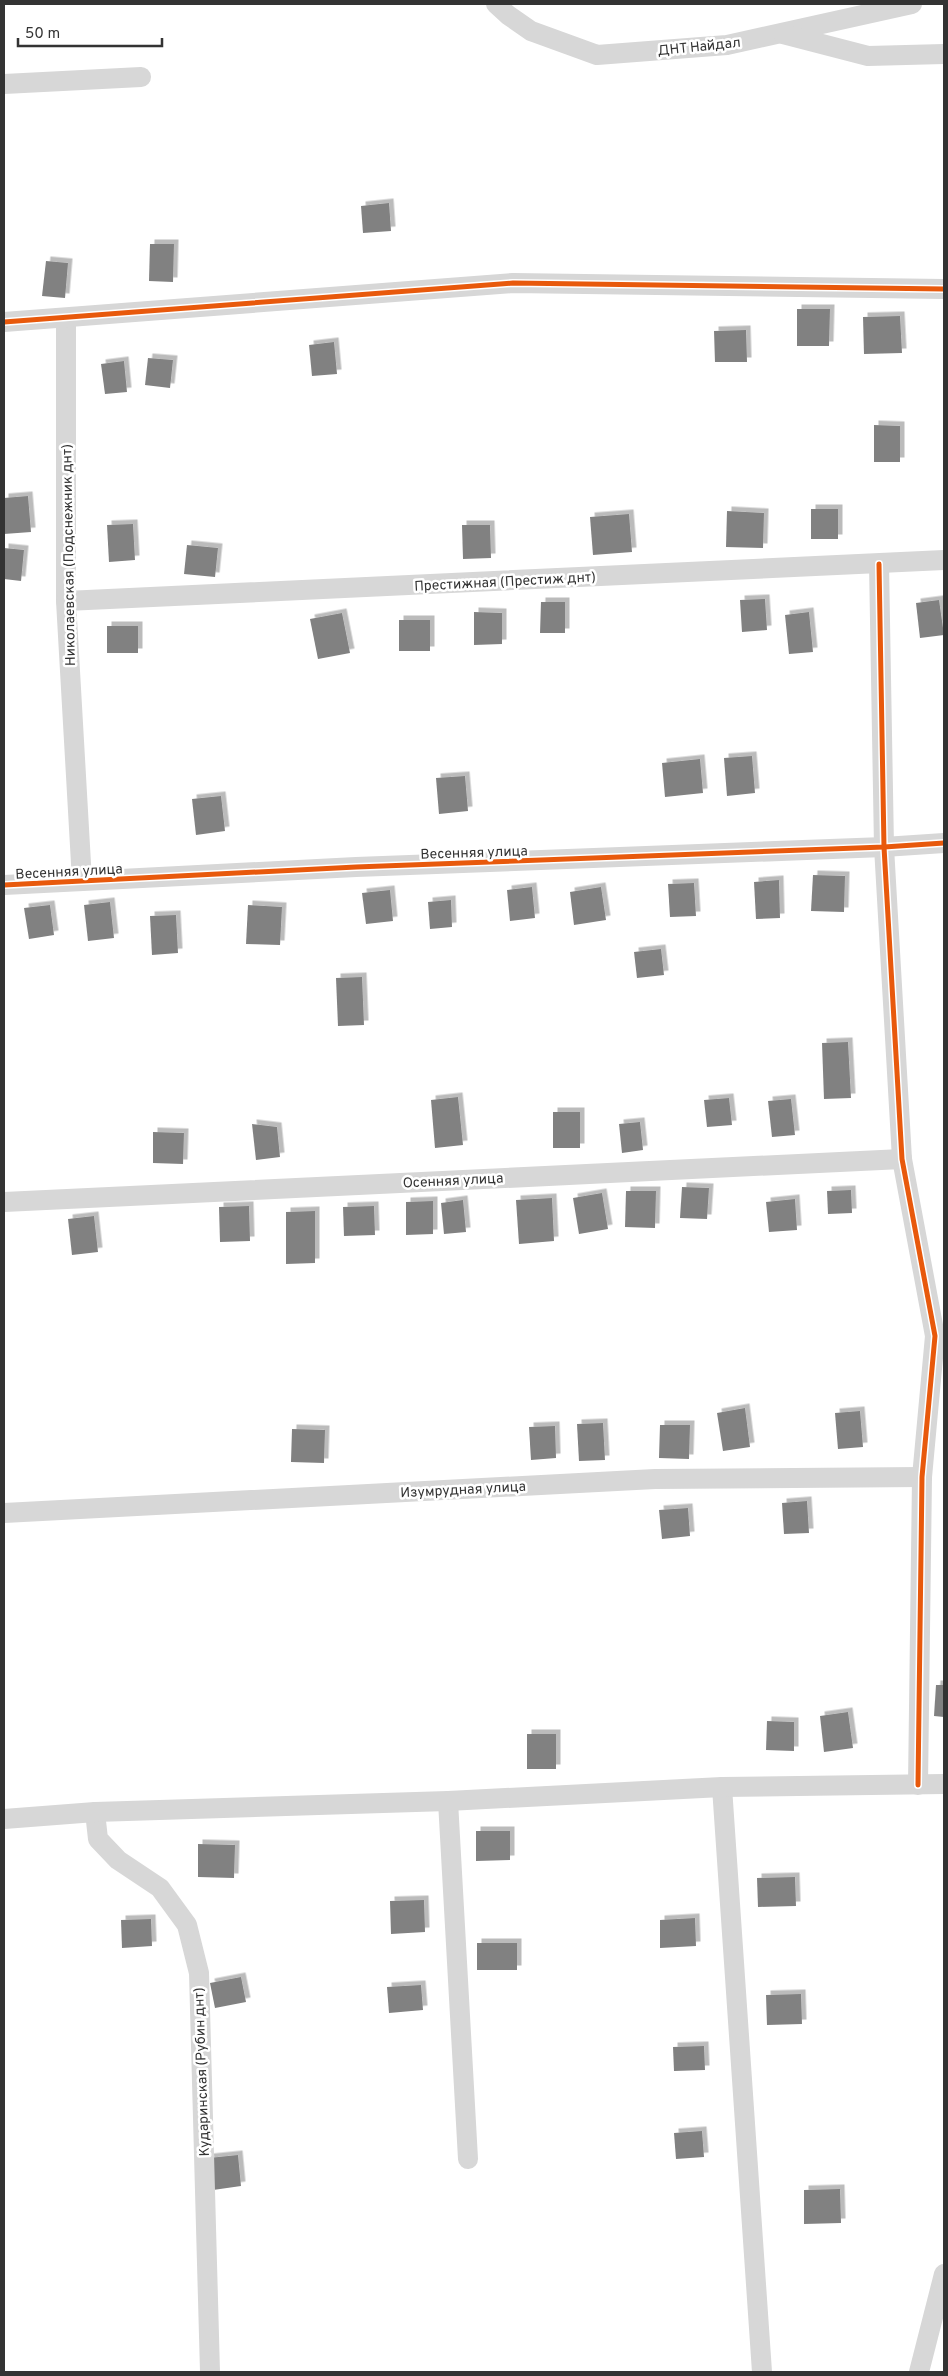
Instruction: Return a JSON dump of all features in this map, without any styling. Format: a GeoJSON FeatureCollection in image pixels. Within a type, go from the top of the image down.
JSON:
{"type":"FeatureCollection","features":[{"type":"Feature","properties":{"kind":"street","name":"ДНТ Найдал"},"geometry":{"type":"LineString","coordinates":[[507,8],[530,31],[597,56],[727,45],[912,4]]}},
{"type":"Feature","properties":{"kind":"street"},"geometry":{"type":"LineString","coordinates":[[779,33],[868,56],[944,54]]}},
{"type":"Feature","properties":{"kind":"street"},"geometry":{"type":"LineString","coordinates":[[4,84],[141,77]]}},
{"type":"Feature","properties":{"kind":"street"},"geometry":{"type":"LineString","coordinates":[[4,322],[513,283],[944,289]]}},
{"type":"Feature","properties":{"kind":"street","name":"Николаевская (Подснежник днт)"},"geometry":{"type":"LineString","coordinates":[[66,318],[66,601],[82,881]]}},
{"type":"Feature","properties":{"kind":"street","name":"Престижная (Престиж днт)"},"geometry":{"type":"LineString","coordinates":[[66,601],[944,560]]}},
{"type":"Feature","properties":{"kind":"street"},"geometry":{"type":"LineString","coordinates":[[879,564],[884,847],[902,1159],[935,1336],[922,1477],[918,1785]]}},
{"type":"Feature","properties":{"kind":"street","name":"Весенняя улица"},"geometry":{"type":"LineString","coordinates":[[4,885],[356,867],[884,847],[944,843]]}},
{"type":"Feature","properties":{"kind":"street","name":"Осенняя улица"},"geometry":{"type":"LineString","coordinates":[[4,1202],[902,1159]]}},
{"type":"Feature","properties":{"kind":"street","name":"Изумрудная улица"},"geometry":{"type":"LineString","coordinates":[[4,1513],[655,1479],[922,1477]]}},
{"type":"Feature","properties":{"kind":"street"},"geometry":{"type":"LineString","coordinates":[[4,1819],[94,1812],[448,1801],[722,1787],[944,1784]]}},
{"type":"Feature","properties":{"kind":"street"},"geometry":{"type":"LineString","coordinates":[[722,1787],[762,2372]]}},
{"type":"Feature","properties":{"kind":"street"},"geometry":{"type":"LineString","coordinates":[[448,1801],[468,2159]]}},
{"type":"Feature","properties":{"kind":"street","name":"Кударинская (Рубин днт)"},"geometry":{"type":"LineString","coordinates":[[94,1812],[98,1839],[118,1860],[160,1888],[187,1925],[199,1973],[210,2372]]}},
{"type":"Feature","properties":{"kind":"street"},"geometry":{"type":"LineString","coordinates":[[919,2372],[944,2274]]}},
{"type":"Feature","properties":{"kind":"building"},"geometry":{"type":"Polygon","coordinates":[[[389,203],[391,231],[363,233],[361,206],[389,203]]]}},
{"type":"Feature","properties":{"kind":"building"},"geometry":{"type":"Polygon","coordinates":[[[150,244],[174,244],[173,282],[149,281],[150,244]]]}},
{"type":"Feature","properties":{"kind":"building"},"geometry":{"type":"Polygon","coordinates":[[[46,261],[68,263],[65,298],[42,296],[46,261]]]}},
{"type":"Feature","properties":{"kind":"building"},"geometry":{"type":"Polygon","coordinates":[[[797,309],[830,309],[829,346],[797,346],[797,309]]]}},
{"type":"Feature","properties":{"kind":"building"},"geometry":{"type":"Polygon","coordinates":[[[900,316],[902,353],[864,354],[863,317],[900,316]]]}},
{"type":"Feature","properties":{"kind":"building"},"geometry":{"type":"Polygon","coordinates":[[[746,330],[747,362],[715,362],[714,331],[746,330]]]}},
{"type":"Feature","properties":{"kind":"building"},"geometry":{"type":"Polygon","coordinates":[[[334,342],[337,374],[312,376],[309,345],[334,342]]]}},
{"type":"Feature","properties":{"kind":"building"},"geometry":{"type":"Polygon","coordinates":[[[148,358],[173,360],[170,388],[145,385],[148,358]]]}},
{"type":"Feature","properties":{"kind":"building"},"geometry":{"type":"Polygon","coordinates":[[[124,361],[127,392],[105,394],[101,364],[124,361]]]}},
{"type":"Feature","properties":{"kind":"building"},"geometry":{"type":"Polygon","coordinates":[[[874,425],[900,426],[900,462],[874,462],[874,425]]]}},
{"type":"Feature","properties":{"kind":"building"},"geometry":{"type":"Polygon","coordinates":[[[28,496],[31,532],[4,534],[4,498],[28,496]]]}},
{"type":"Feature","properties":{"kind":"building"},"geometry":{"type":"Polygon","coordinates":[[[811,509],[838,509],[838,539],[811,539],[811,509]]]}},
{"type":"Feature","properties":{"kind":"building"},"geometry":{"type":"Polygon","coordinates":[[[727,511],[764,513],[763,548],[726,547],[727,511]]]}},
{"type":"Feature","properties":{"kind":"building"},"geometry":{"type":"Polygon","coordinates":[[[629,514],[632,552],[593,555],[590,517],[629,514]]]}},
{"type":"Feature","properties":{"kind":"building"},"geometry":{"type":"Polygon","coordinates":[[[133,524],[135,560],[109,562],[107,525],[133,524]]]}},
{"type":"Feature","properties":{"kind":"building"},"geometry":{"type":"Polygon","coordinates":[[[462,525],[490,525],[491,558],[463,559],[462,525]]]}},
{"type":"Feature","properties":{"kind":"building"},"geometry":{"type":"Polygon","coordinates":[[[187,545],[218,548],[215,577],[184,574],[187,545]]]}},
{"type":"Feature","properties":{"kind":"building"},"geometry":{"type":"Polygon","coordinates":[[[4,548],[24,550],[21,581],[4,579],[4,548]]]}},
{"type":"Feature","properties":{"kind":"building"},"geometry":{"type":"Polygon","coordinates":[[[765,599],[767,630],[742,632],[740,600],[765,599]]]}},
{"type":"Feature","properties":{"kind":"building"},"geometry":{"type":"Polygon","coordinates":[[[939,600],[944,635],[920,638],[916,603],[939,600]]]}},
{"type":"Feature","properties":{"kind":"building"},"geometry":{"type":"Polygon","coordinates":[[[541,602],[565,602],[565,633],[540,633],[541,602]]]}},
{"type":"Feature","properties":{"kind":"building"},"geometry":{"type":"Polygon","coordinates":[[[474,612],[502,613],[502,644],[474,645],[474,612]]]}},
{"type":"Feature","properties":{"kind":"building"},"geometry":{"type":"Polygon","coordinates":[[[809,612],[813,652],[789,654],[785,615],[809,612]]]}},
{"type":"Feature","properties":{"kind":"building"},"geometry":{"type":"Polygon","coordinates":[[[342,613],[350,653],[318,659],[310,619],[342,613]]]}},
{"type":"Feature","properties":{"kind":"building"},"geometry":{"type":"Polygon","coordinates":[[[399,620],[430,620],[430,651],[399,651],[399,620]]]}},
{"type":"Feature","properties":{"kind":"building"},"geometry":{"type":"Polygon","coordinates":[[[107,626],[138,626],[138,653],[107,653],[107,626]]]}},
{"type":"Feature","properties":{"kind":"building"},"geometry":{"type":"Polygon","coordinates":[[[752,756],[755,793],[727,796],[724,758],[752,756]]]}},
{"type":"Feature","properties":{"kind":"building"},"geometry":{"type":"Polygon","coordinates":[[[700,759],[703,793],[665,797],[662,763],[700,759]]]}},
{"type":"Feature","properties":{"kind":"building"},"geometry":{"type":"Polygon","coordinates":[[[465,776],[468,811],[439,814],[436,778],[465,776]]]}},
{"type":"Feature","properties":{"kind":"building"},"geometry":{"type":"Polygon","coordinates":[[[221,796],[225,831],[196,835],[192,799],[221,796]]]}},
{"type":"Feature","properties":{"kind":"building"},"geometry":{"type":"Polygon","coordinates":[[[813,875],[845,876],[844,912],[811,911],[813,875]]]}},
{"type":"Feature","properties":{"kind":"building"},"geometry":{"type":"Polygon","coordinates":[[[779,880],[780,918],[756,919],[754,882],[779,880]]]}},
{"type":"Feature","properties":{"kind":"building"},"geometry":{"type":"Polygon","coordinates":[[[694,883],[696,916],[670,917],[668,884],[694,883]]]}},
{"type":"Feature","properties":{"kind":"building"},"geometry":{"type":"Polygon","coordinates":[[[532,887],[535,918],[510,921],[507,890],[532,887]]]}},
{"type":"Feature","properties":{"kind":"building"},"geometry":{"type":"Polygon","coordinates":[[[601,887],[606,920],[574,925],[570,892],[601,887]]]}},
{"type":"Feature","properties":{"kind":"building"},"geometry":{"type":"Polygon","coordinates":[[[390,890],[393,921],[366,924],[362,893],[390,890]]]}},
{"type":"Feature","properties":{"kind":"building"},"geometry":{"type":"Polygon","coordinates":[[[451,900],[452,927],[430,929],[428,902],[451,900]]]}},
{"type":"Feature","properties":{"kind":"building"},"geometry":{"type":"Polygon","coordinates":[[[110,902],[114,938],[88,941],[84,905],[110,902]]]}},
{"type":"Feature","properties":{"kind":"building"},"geometry":{"type":"Polygon","coordinates":[[[50,905],[54,935],[29,939],[24,908],[50,905]]]}},
{"type":"Feature","properties":{"kind":"building"},"geometry":{"type":"Polygon","coordinates":[[[248,905],[282,907],[280,945],[246,944],[248,905]]]}},
{"type":"Feature","properties":{"kind":"building"},"geometry":{"type":"Polygon","coordinates":[[[176,915],[178,953],[152,955],[150,916],[176,915]]]}},
{"type":"Feature","properties":{"kind":"building"},"geometry":{"type":"Polygon","coordinates":[[[661,949],[664,975],[637,978],[634,952],[661,949]]]}},
{"type":"Feature","properties":{"kind":"building"},"geometry":{"type":"Polygon","coordinates":[[[362,977],[364,1025],[338,1026],[336,978],[362,977]]]}},
{"type":"Feature","properties":{"kind":"building"},"geometry":{"type":"Polygon","coordinates":[[[848,1042],[851,1098],[824,1099],[822,1043],[848,1042]]]}},
{"type":"Feature","properties":{"kind":"building"},"geometry":{"type":"Polygon","coordinates":[[[458,1097],[463,1145],[435,1148],[431,1100],[458,1097]]]}},
{"type":"Feature","properties":{"kind":"building"},"geometry":{"type":"Polygon","coordinates":[[[729,1098],[732,1125],[707,1127],[704,1100],[729,1098]]]}},
{"type":"Feature","properties":{"kind":"building"},"geometry":{"type":"Polygon","coordinates":[[[791,1099],[795,1135],[772,1137],[768,1101],[791,1099]]]}},
{"type":"Feature","properties":{"kind":"building"},"geometry":{"type":"Polygon","coordinates":[[[553,1112],[580,1112],[580,1148],[553,1148],[553,1112]]]}},
{"type":"Feature","properties":{"kind":"building"},"geometry":{"type":"Polygon","coordinates":[[[640,1122],[643,1150],[622,1153],[619,1124],[640,1122]]]}},
{"type":"Feature","properties":{"kind":"building"},"geometry":{"type":"Polygon","coordinates":[[[252,1124],[277,1127],[280,1157],[256,1160],[252,1124]]]}},
{"type":"Feature","properties":{"kind":"building"},"geometry":{"type":"Polygon","coordinates":[[[153,1132],[184,1133],[183,1164],[153,1163],[153,1132]]]}},
{"type":"Feature","properties":{"kind":"building"},"geometry":{"type":"Polygon","coordinates":[[[682,1187],[709,1188],[707,1219],[680,1218],[682,1187]]]}},
{"type":"Feature","properties":{"kind":"building"},"geometry":{"type":"Polygon","coordinates":[[[851,1190],[852,1213],[828,1214],[827,1191],[851,1190]]]}},
{"type":"Feature","properties":{"kind":"building"},"geometry":{"type":"Polygon","coordinates":[[[626,1191],[656,1191],[655,1228],[625,1227],[626,1191]]]}},
{"type":"Feature","properties":{"kind":"building"},"geometry":{"type":"Polygon","coordinates":[[[602,1193],[608,1229],[579,1234],[573,1198],[602,1193]]]}},
{"type":"Feature","properties":{"kind":"building"},"geometry":{"type":"Polygon","coordinates":[[[552,1198],[554,1241],[519,1244],[516,1200],[552,1198]]]}},
{"type":"Feature","properties":{"kind":"building"},"geometry":{"type":"Polygon","coordinates":[[[795,1199],[797,1230],[769,1232],[766,1202],[795,1199]]]}},
{"type":"Feature","properties":{"kind":"building"},"geometry":{"type":"Polygon","coordinates":[[[463,1200],[466,1232],[444,1234],[441,1203],[463,1200]]]}},
{"type":"Feature","properties":{"kind":"building"},"geometry":{"type":"Polygon","coordinates":[[[433,1201],[433,1234],[406,1235],[406,1202],[433,1201]]]}},
{"type":"Feature","properties":{"kind":"building"},"geometry":{"type":"Polygon","coordinates":[[[249,1206],[250,1241],[220,1242],[219,1207],[249,1206]]]}},
{"type":"Feature","properties":{"kind":"building"},"geometry":{"type":"Polygon","coordinates":[[[374,1206],[375,1235],[344,1236],[343,1207],[374,1206]]]}},
{"type":"Feature","properties":{"kind":"building"},"geometry":{"type":"Polygon","coordinates":[[[315,1211],[315,1263],[286,1264],[286,1212],[315,1211]]]}},
{"type":"Feature","properties":{"kind":"building"},"geometry":{"type":"Polygon","coordinates":[[[94,1216],[98,1252],[72,1255],[68,1219],[94,1216]]]}},
{"type":"Feature","properties":{"kind":"building"},"geometry":{"type":"Polygon","coordinates":[[[745,1408],[750,1447],[723,1451],[717,1413],[745,1408]]]}},
{"type":"Feature","properties":{"kind":"building"},"geometry":{"type":"Polygon","coordinates":[[[860,1411],[863,1447],[838,1449],[835,1413],[860,1411]]]}},
{"type":"Feature","properties":{"kind":"building"},"geometry":{"type":"Polygon","coordinates":[[[603,1423],[605,1460],[579,1461],[577,1424],[603,1423]]]}},
{"type":"Feature","properties":{"kind":"building"},"geometry":{"type":"Polygon","coordinates":[[[660,1425],[690,1425],[689,1459],[659,1458],[660,1425]]]}},
{"type":"Feature","properties":{"kind":"building"},"geometry":{"type":"Polygon","coordinates":[[[555,1426],[556,1458],[531,1460],[529,1427],[555,1426]]]}},
{"type":"Feature","properties":{"kind":"building"},"geometry":{"type":"Polygon","coordinates":[[[292,1429],[325,1430],[324,1463],[291,1462],[292,1429]]]}},
{"type":"Feature","properties":{"kind":"building"},"geometry":{"type":"Polygon","coordinates":[[[807,1501],[809,1533],[784,1534],[782,1503],[807,1501]]]}},
{"type":"Feature","properties":{"kind":"building"},"geometry":{"type":"Polygon","coordinates":[[[688,1508],[690,1536],[662,1539],[659,1510],[688,1508]]]}},
{"type":"Feature","properties":{"kind":"building"},"geometry":{"type":"Polygon","coordinates":[[[936,1685],[944,1685],[944,1717],[934,1716],[936,1685]]]}},
{"type":"Feature","properties":{"kind":"building"},"geometry":{"type":"Polygon","coordinates":[[[848,1712],[853,1748],[824,1752],[820,1716],[848,1712]]]}},
{"type":"Feature","properties":{"kind":"building"},"geometry":{"type":"Polygon","coordinates":[[[767,1721],[794,1722],[794,1751],[766,1750],[767,1721]]]}},
{"type":"Feature","properties":{"kind":"building"},"geometry":{"type":"Polygon","coordinates":[[[527,1734],[556,1734],[556,1769],[527,1769],[527,1734]]]}},
{"type":"Feature","properties":{"kind":"building"},"geometry":{"type":"Polygon","coordinates":[[[476,1831],[510,1831],[510,1860],[476,1861],[476,1831]]]}},
{"type":"Feature","properties":{"kind":"building"},"geometry":{"type":"Polygon","coordinates":[[[198,1844],[235,1845],[234,1878],[198,1877],[198,1844]]]}},
{"type":"Feature","properties":{"kind":"building"},"geometry":{"type":"Polygon","coordinates":[[[795,1877],[796,1906],[758,1907],[757,1878],[795,1877]]]}},
{"type":"Feature","properties":{"kind":"building"},"geometry":{"type":"Polygon","coordinates":[[[424,1900],[425,1932],[391,1934],[390,1901],[424,1900]]]}},
{"type":"Feature","properties":{"kind":"building"},"geometry":{"type":"Polygon","coordinates":[[[695,1918],[696,1946],[660,1948],[660,1920],[695,1918]]]}},
{"type":"Feature","properties":{"kind":"building"},"geometry":{"type":"Polygon","coordinates":[[[151,1919],[152,1946],[122,1948],[121,1920],[151,1919]]]}},
{"type":"Feature","properties":{"kind":"building"},"geometry":{"type":"Polygon","coordinates":[[[477,1943],[517,1943],[517,1970],[477,1970],[477,1943]]]}},
{"type":"Feature","properties":{"kind":"building"},"geometry":{"type":"Polygon","coordinates":[[[241,1977],[246,2002],[215,2008],[210,1983],[241,1977]]]}},
{"type":"Feature","properties":{"kind":"building"},"geometry":{"type":"Polygon","coordinates":[[[421,1985],[423,2010],[389,2013],[387,1987],[421,1985]]]}},
{"type":"Feature","properties":{"kind":"building"},"geometry":{"type":"Polygon","coordinates":[[[801,1994],[802,2024],[767,2025],[766,1995],[801,1994]]]}},
{"type":"Feature","properties":{"kind":"building"},"geometry":{"type":"Polygon","coordinates":[[[704,2046],[705,2070],[674,2071],[673,2047],[704,2046]]]}},
{"type":"Feature","properties":{"kind":"building"},"geometry":{"type":"Polygon","coordinates":[[[702,2131],[704,2157],[676,2159],[674,2133],[702,2131]]]}},
{"type":"Feature","properties":{"kind":"building"},"geometry":{"type":"Polygon","coordinates":[[[238,2155],[241,2186],[213,2190],[209,2158],[238,2155]]]}},
{"type":"Feature","properties":{"kind":"building"},"geometry":{"type":"Polygon","coordinates":[[[840,2189],[841,2223],[804,2224],[804,2190],[840,2189]]]}},
{"type":"Feature","properties":{"kind":"cycle path"},"geometry":{"type":"LineString","coordinates":[[4,322],[513,283],[944,289]]}},
{"type":"Feature","properties":{"kind":"cycle path"},"geometry":{"type":"LineString","coordinates":[[879,564],[884,847],[902,1159],[935,1336],[922,1477],[918,1785]]}},
{"type":"Feature","properties":{"kind":"cycle path"},"geometry":{"type":"LineString","coordinates":[[4,885],[356,867],[884,847],[944,843]]}}]}
